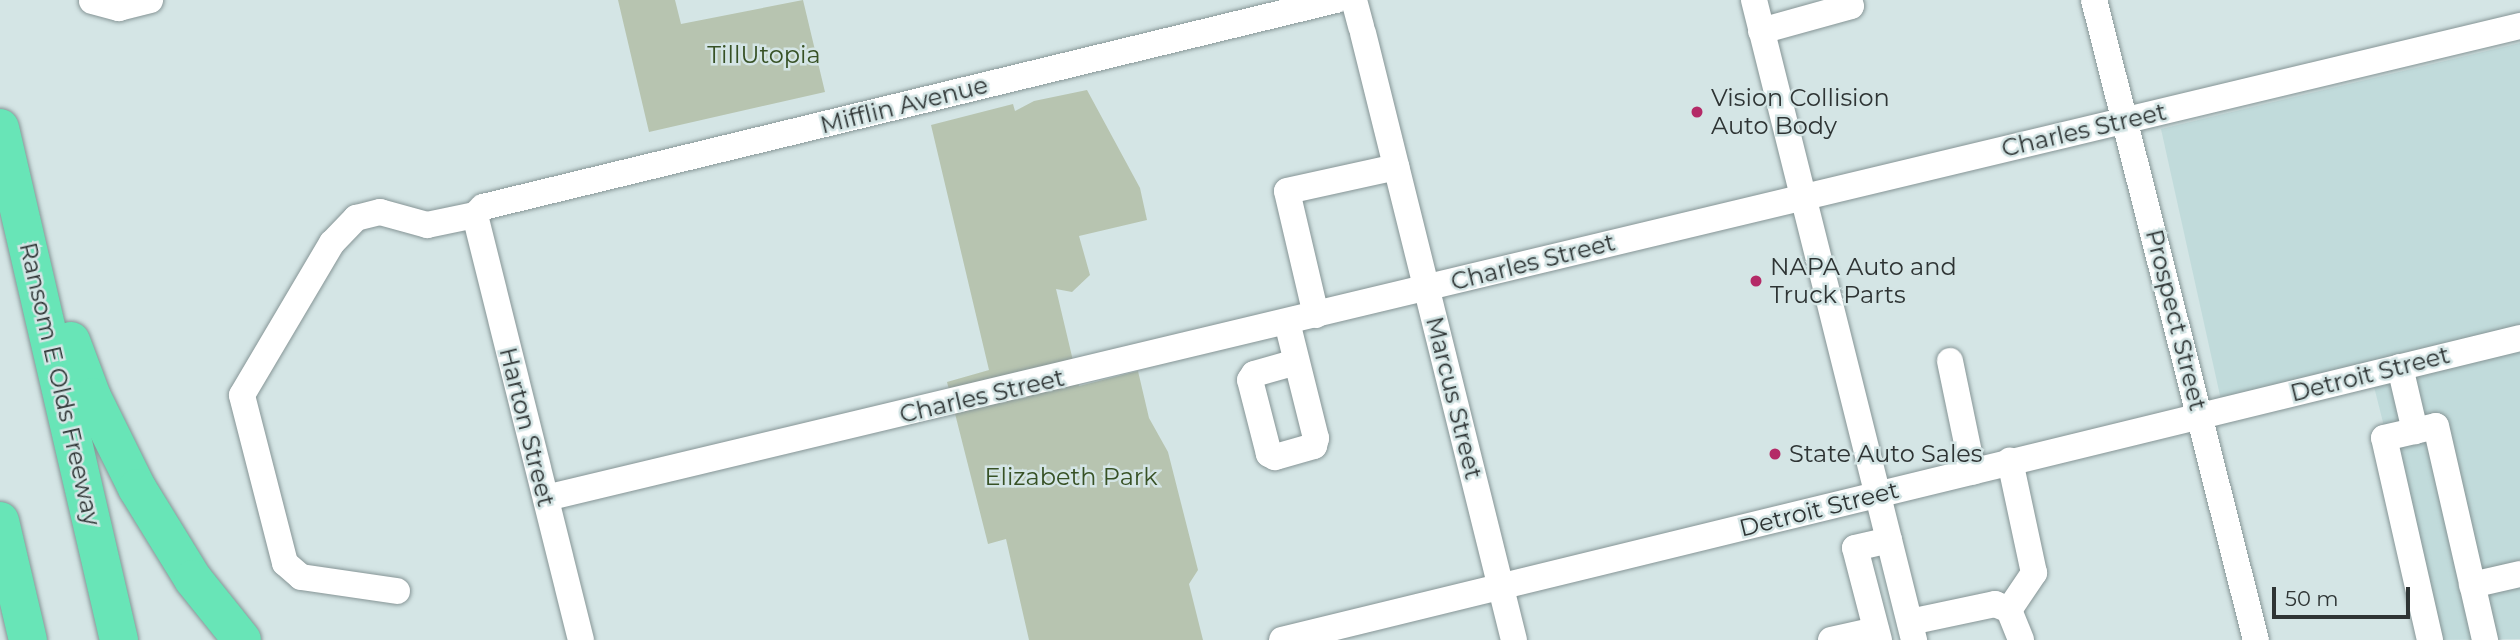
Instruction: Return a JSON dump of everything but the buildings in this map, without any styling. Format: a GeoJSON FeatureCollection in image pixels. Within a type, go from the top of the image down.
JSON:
{"type":"FeatureCollection","features":[{"type":"Feature","properties":{"kind":"highway","name":"Ransom E Olds Freeway"},"geometry":{"type":"LineString","coordinates":[[0,128],[119,640]]}},
{"type":"Feature","properties":{"kind":"highway"},"geometry":{"type":"LineString","coordinates":[[16,195],[92,397],[113,442],[193,579],[242,640]]}},
{"type":"Feature","properties":{"kind":"highway"},"geometry":{"type":"LineString","coordinates":[[0,521],[28,640]]}},
{"type":"Feature","properties":{"kind":"highway"},"geometry":{"type":"LineString","coordinates":[[0,626],[16,640]]}},
{"type":"Feature","properties":{"kind":"street"},"geometry":{"type":"LineString","coordinates":[[92,1],[119,8],[150,0]]}},
{"type":"Feature","properties":{"kind":"street","name":"Mifflin Avenue"},"geometry":{"type":"LineString","coordinates":[[397,591],[301,577],[285,563],[242,394],[332,243],[356,218],[380,212],[427,225],[475,215],[483,207],[1336,0]]}},
{"type":"Feature","properties":{"kind":"street","name":"Marcus Street"},"geometry":{"type":"LineString","coordinates":[[1354,0],[1514,640]]}},
{"type":"Feature","properties":{"kind":"street"},"geometry":{"type":"LineString","coordinates":[[1754,0],[1912,631],[1987,605],[2009,610]]}},
{"type":"Feature","properties":{"kind":"street","name":"Prospect Street"},"geometry":{"type":"LineString","coordinates":[[2094,0],[2256,640]]}},
{"type":"Feature","properties":{"kind":"street"},"geometry":{"type":"LineString","coordinates":[[1761,32],[1850,3]]}},
{"type":"Feature","properties":{"kind":"street","name":"Charles Street"},"geometry":{"type":"LineString","coordinates":[[546,498],[1287,322],[1802,195],[2520,26]]}},
{"type":"Feature","properties":{"kind":"street"},"geometry":{"type":"LineString","coordinates":[[1316,314],[1287,191],[1396,167]]}},
{"type":"Feature","properties":{"kind":"street","name":"Harton Street"},"geometry":{"type":"LineString","coordinates":[[475,215],[581,640]]}},
{"type":"Feature","properties":{"kind":"street"},"geometry":{"type":"LineString","coordinates":[[1287,322],[1296,362]]}},
{"type":"Feature","properties":{"kind":"street","name":"Detroit Street"},"geometry":{"type":"LineString","coordinates":[[1282,640],[2520,338]]}},
{"type":"Feature","properties":{"kind":"street"},"geometry":{"type":"LineString","coordinates":[[1950,361],[1973,471]]}},
{"type":"Feature","properties":{"kind":"street"},"geometry":{"type":"LineString","coordinates":[[2399,367],[2415,430]]}},
{"type":"Feature","properties":{"kind":"street"},"geometry":{"type":"LineString","coordinates":[[2430,640],[2384,438],[2436,426],[2485,640]]}},
{"type":"Feature","properties":{"kind":"street"},"geometry":{"type":"LineString","coordinates":[[2009,610],[2034,573],[2010,461]]}},
{"type":"Feature","properties":{"kind":"street"},"geometry":{"type":"LineString","coordinates":[[1831,640],[1878,635],[1854,548],[1889,540]]}},
{"type":"Feature","properties":{"kind":"street"},"geometry":{"type":"LineString","coordinates":[[2472,585],[2520,574]]}},
{"type":"Feature","properties":{"kind":"street"},"geometry":{"type":"LineString","coordinates":[[2009,610],[2021,640]]}},
{"type":"Feature","properties":{"kind":"shaded area"},"geometry":{"type":"Polygon","coordinates":[[[2520,43],[2520,639],[2438,640],[2368,363],[2221,400],[2161,129],[2520,43]]]}},
{"type":"Feature","properties":{"kind":"green space","name":"TillUtopia"},"geometry":{"type":"Polygon","coordinates":[[[618,0],[675,0],[681,24],[803,0],[825,92],[649,132],[618,0]]]}},
{"type":"Feature","properties":{"kind":"green space","name":"Elizabeth Park"},"geometry":{"type":"Polygon","coordinates":[[[1087,90],[1140,188],[1147,220],[1079,236],[1090,275],[1072,292],[1056,289],[1079,386],[1138,371],[1149,418],[1168,452],[1198,570],[1189,584],[1203,640],[1029,640],[1006,539],[988,544],[947,382],[989,370],[931,125],[1013,104],[1015,111],[1034,101],[1087,90]]]}},
{"type":"Feature","properties":{"kind":"place","name":"Vision Collision Auto Body"},"geometry":{"type":"Point","coordinates":[1697,112]}},
{"type":"Feature","properties":{"kind":"place","name":"NAPA Auto and Truck Parts"},"geometry":{"type":"Point","coordinates":[1756,281]}},
{"type":"Feature","properties":{"kind":"place","name":"State Auto Sales"},"geometry":{"type":"Point","coordinates":[1775,454]}}]}
